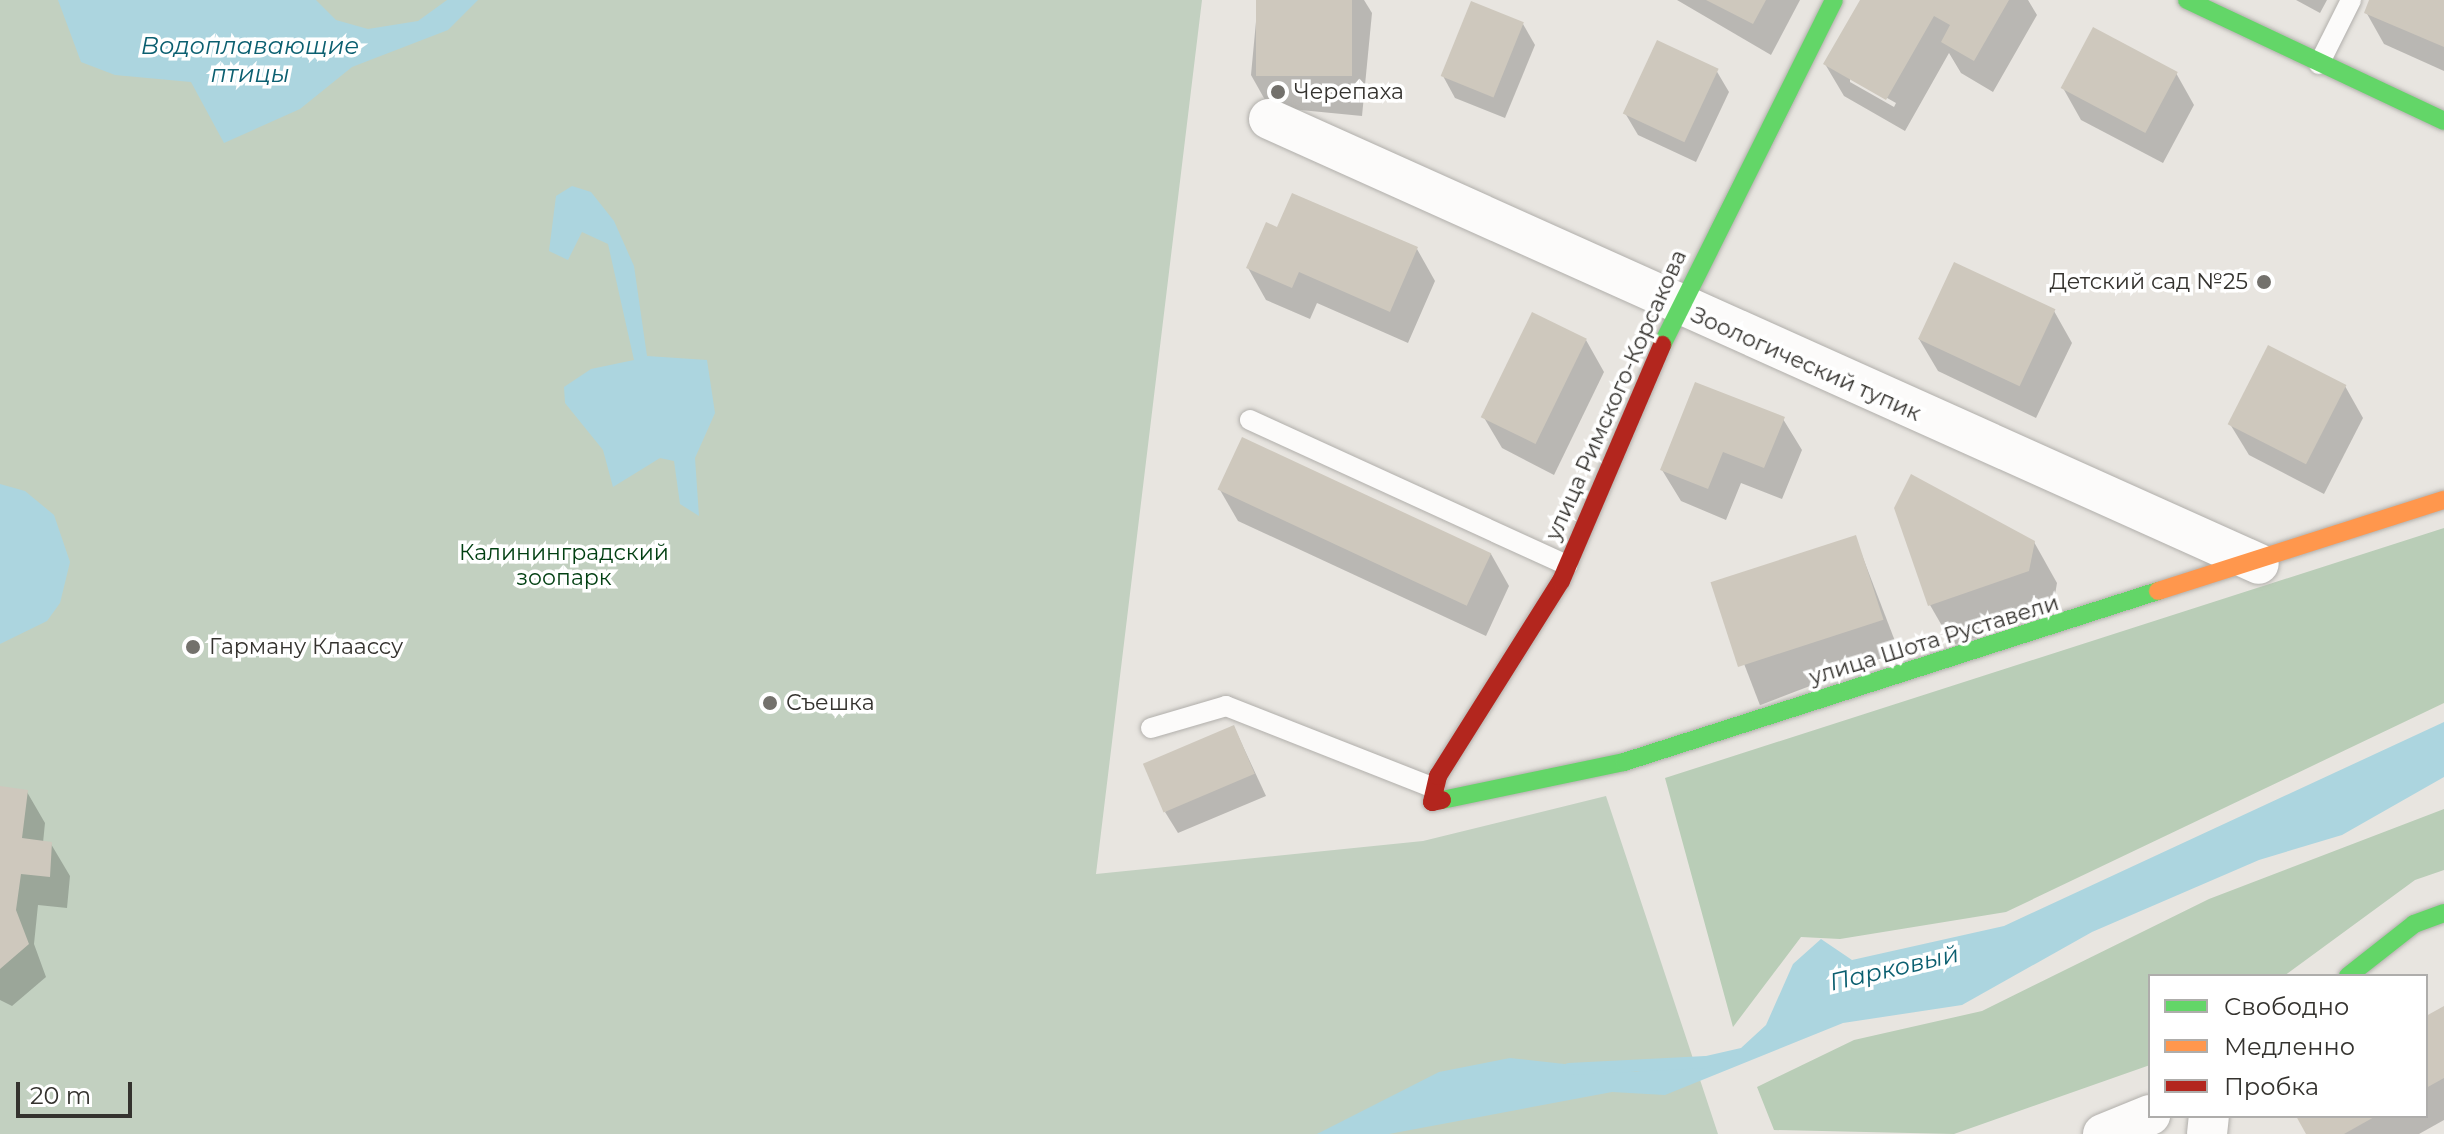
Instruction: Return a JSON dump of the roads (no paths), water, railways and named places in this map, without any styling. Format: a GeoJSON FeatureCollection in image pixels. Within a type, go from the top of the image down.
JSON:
{"type":"FeatureCollection","features":[{"type":"Feature","properties":{"kind":"street","name":"улица Римского-Корсакова"},"geometry":{"type":"LineString","coordinates":[[1433,795],[1567,565],[1678,308],[1834,0]]}},
{"type":"Feature","properties":{"kind":"street"},"geometry":{"type":"LineString","coordinates":[[2187,0],[2444,121]]}},
{"type":"Feature","properties":{"kind":"street","name":"Зоологический тупик"},"geometry":{"type":"LineString","coordinates":[[1269,119],[1678,308],[2259,564]]}},
{"type":"Feature","properties":{"kind":"street","name":"улица Шота Руставели"},"geometry":{"type":"LineString","coordinates":[[1433,795],[1624,762],[2259,564],[2444,500]]}},
{"type":"Feature","properties":{"kind":"street"},"geometry":{"type":"LineString","coordinates":[[2351,974],[2414,924],[2444,913]]}},
{"type":"Feature","properties":{"kind":"street"},"geometry":{"type":"LineString","coordinates":[[2103,1134],[2148,1116]]}},
{"type":"Feature","properties":{"kind":"lane"},"geometry":{"type":"LineString","coordinates":[[2319,64],[2351,0]]}},
{"type":"Feature","properties":{"kind":"lane"},"geometry":{"type":"LineString","coordinates":[[1250,420],[1567,565]]}},
{"type":"Feature","properties":{"kind":"lane"},"geometry":{"type":"LineString","coordinates":[[1151,728],[1226,706],[1433,795]]}},
{"type":"Feature","properties":{"kind":"water","name":"Водоплавающие птицы"},"geometry":{"type":"Polygon","coordinates":[[[58,0],[316,0],[336,20],[368,29],[418,21],[447,0],[478,0],[448,30],[352,67],[300,109],[224,143],[191,82],[115,75],[81,62],[58,0]]]}},
{"type":"Feature","properties":{"kind":"water"},"geometry":{"type":"Polygon","coordinates":[[[572,186],[591,192],[614,221],[634,266],[647,356],[707,360],[715,413],[695,458],[699,516],[680,504],[674,461],[660,458],[613,487],[603,450],[565,403],[564,387],[591,369],[634,360],[608,244],[582,232],[568,260],[549,251],[556,196],[572,186]]]}},
{"type":"Feature","properties":{"kind":"water"},"geometry":{"type":"Polygon","coordinates":[[[0,484],[25,491],[54,515],[70,562],[60,603],[47,621],[0,644],[0,484]]]}},
{"type":"Feature","properties":{"kind":"water"},"geometry":{"type":"Polygon","coordinates":[[[2444,722],[2444,777],[2342,835],[2259,860],[2092,932],[1962,1005],[1843,1023],[1665,1095],[1612,1092],[1389,1134],[1317,1134],[1439,1072],[1510,1058],[1636,1072],[1741,1048],[1766,1025],[1793,964],[1821,939],[1852,960],[2004,926],[2444,722]]]}},
{"type":"Feature","properties":{"kind":"waterway","name":"Парковый"},"geometry":{"type":"LineString","coordinates":[[1569,1069],[1706,1062]]}},
{"type":"Feature","properties":{"kind":"place","name":"Черепаха"},"geometry":{"type":"Point","coordinates":[1278,92]}},
{"type":"Feature","properties":{"kind":"place","name":"Детский сад №25"},"geometry":{"type":"Point","coordinates":[2264,282]}},
{"type":"Feature","properties":{"kind":"place","name":"Гарману Клаассу"},"geometry":{"type":"Point","coordinates":[193,647]}},
{"type":"Feature","properties":{"kind":"place","name":"Съешка"},"geometry":{"type":"Point","coordinates":[770,703]}},
{"type":"Feature","properties":{"kind":"park label","name":"Калининградский зоопарк"},"geometry":{"type":"Point","coordinates":[564,564]}}]}
